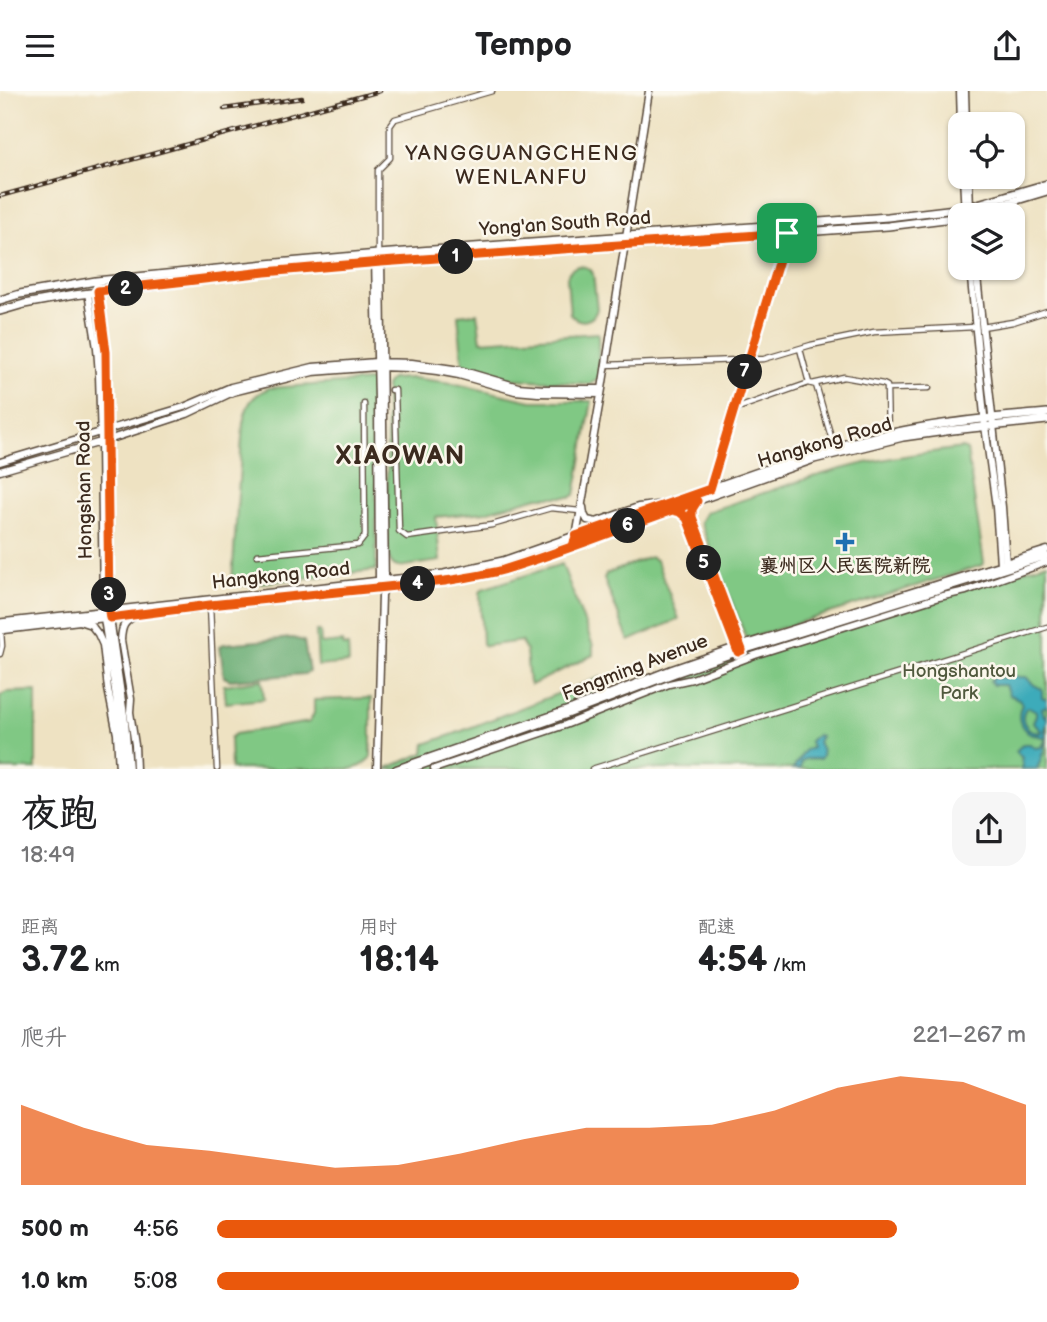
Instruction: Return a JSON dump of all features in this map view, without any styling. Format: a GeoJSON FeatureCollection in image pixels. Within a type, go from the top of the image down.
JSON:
{"type":"FeatureCollection","features":[{"type":"Feature","properties":{"kind":"main road","name":"Yong'an South Road"},"geometry":{"type":"LineString","coordinates":[[995,203],[1047,184]]}},
{"type":"Feature","properties":{"kind":"main road","name":"Yong'an South Road"},"geometry":{"type":"LineString","coordinates":[[1003,203],[1047,191]]}},
{"type":"Feature","properties":{"kind":"main road","name":"Yong'an South Road"},"geometry":{"type":"LineString","coordinates":[[0,300],[96,281],[948,214]]}},
{"type":"Feature","properties":{"kind":"main road","name":"Yong'an South Road"},"geometry":{"type":"LineString","coordinates":[[626,240],[888,226],[948,216]]}},
{"type":"Feature","properties":{"kind":"main road","name":"Yong'an South Road"},"geometry":{"type":"LineString","coordinates":[[1,311],[24,304],[98,291],[378,257]]}},
{"type":"Feature","properties":{"kind":"main road","name":"Hangkong Road"},"geometry":{"type":"LineString","coordinates":[[0,630],[79,621],[106,615],[135,615],[382,586],[444,574],[503,561],[669,507],[697,501],[803,462],[860,446],[1047,413]]}},
{"type":"Feature","properties":{"kind":"main road","name":"Hangkong Road"},"geometry":{"type":"LineString","coordinates":[[0,623],[445,581],[503,570],[573,546],[710,489],[834,447],[952,422],[1047,420]]}},
{"type":"Feature","properties":{"kind":"street"},"geometry":{"type":"LineString","coordinates":[[377,769],[382,586],[378,170],[390,158],[390,126],[395,119],[492,91]]}},
{"type":"Feature","properties":{"kind":"street"},"geometry":{"type":"LineString","coordinates":[[573,546],[602,391],[649,91]]}},
{"type":"Feature","properties":{"kind":"street"},"geometry":{"type":"LineString","coordinates":[[961,112],[962,91]]}},
{"type":"Feature","properties":{"kind":"street"},"geometry":{"type":"LineString","coordinates":[[962,91],[965,112]]}},
{"type":"Feature","properties":{"kind":"street"},"geometry":{"type":"LineString","coordinates":[[710,489],[787,233]]}},
{"type":"Feature","properties":{"kind":"street"},"geometry":{"type":"LineString","coordinates":[[972,280],[1003,566]]}},
{"type":"Feature","properties":{"kind":"street"},"geometry":{"type":"LineString","coordinates":[[976,280],[978,327]]}},
{"type":"Feature","properties":{"kind":"street","name":"Hongshan Road"},"geometry":{"type":"LineString","coordinates":[[96,281],[106,352],[108,431],[103,438]]}},
{"type":"Feature","properties":{"kind":"street","name":"Hongshan Road"},"geometry":{"type":"LineString","coordinates":[[88,293],[97,348],[103,438],[106,615],[127,769]]}},
{"type":"Feature","properties":{"kind":"street"},"geometry":{"type":"LineString","coordinates":[[606,365],[764,359],[874,333],[978,327],[1047,311]]}},
{"type":"Feature","properties":{"kind":"street"},"geometry":{"type":"LineString","coordinates":[[800,349],[810,383]]}},
{"type":"Feature","properties":{"kind":"street"},"geometry":{"type":"LineString","coordinates":[[0,471],[187,414],[233,392],[313,372],[380,364]]}},
{"type":"Feature","properties":{"kind":"street"},"geometry":{"type":"LineString","coordinates":[[108,431],[184,407],[231,387],[313,367],[380,364],[437,371],[515,391],[602,391]]}},
{"type":"Feature","properties":{"kind":"street"},"geometry":{"type":"LineString","coordinates":[[734,409],[810,383],[844,377],[887,386],[888,434]]}},
{"type":"Feature","properties":{"kind":"street"},"geometry":{"type":"LineString","coordinates":[[810,383],[816,385],[834,447]]}},
{"type":"Feature","properties":{"kind":"street"},"geometry":{"type":"LineString","coordinates":[[887,389],[929,388]]}},
{"type":"Feature","properties":{"kind":"street"},"geometry":{"type":"LineString","coordinates":[[391,390],[395,390],[398,531],[407,537],[492,525],[551,508],[580,511]]}},
{"type":"Feature","properties":{"kind":"street"},"geometry":{"type":"LineString","coordinates":[[257,555],[358,545],[365,535],[364,404]]}},
{"type":"Feature","properties":{"kind":"street"},"geometry":{"type":"LineString","coordinates":[[0,463],[103,438]]}},
{"type":"Feature","properties":{"kind":"street"},"geometry":{"type":"LineString","coordinates":[[582,498],[587,520],[596,522],[638,507],[669,507],[687,518],[739,649]]}},
{"type":"Feature","properties":{"kind":"street"},"geometry":{"type":"LineString","coordinates":[[697,501],[692,509],[692,517],[739,649]]}},
{"type":"Feature","properties":{"kind":"street","name":"Fengming Avenue"},"geometry":{"type":"LineString","coordinates":[[411,769],[584,706],[672,669],[1047,550]]}},
{"type":"Feature","properties":{"kind":"street","name":"Fengming Avenue"},"geometry":{"type":"LineString","coordinates":[[1003,566],[1047,556]]}},
{"type":"Feature","properties":{"kind":"street"},"geometry":{"type":"LineString","coordinates":[[434,769],[587,717],[669,684],[692,679],[755,655],[977,587],[1047,562]]}},
{"type":"Feature","properties":{"kind":"street"},"geometry":{"type":"LineString","coordinates":[[210,605],[217,769]]}},
{"type":"Feature","properties":{"kind":"street"},"geometry":{"type":"LineString","coordinates":[[135,615],[125,622],[121,640],[131,699],[135,769]]}},
{"type":"Feature","properties":{"kind":"street"},"geometry":{"type":"LineString","coordinates":[[79,621],[91,625],[103,645],[117,734],[119,769]]}},
{"type":"Feature","properties":{"kind":"street"},"geometry":{"type":"LineString","coordinates":[[592,769],[1047,627]]}},
{"type":"Feature","properties":{"kind":"street"},"geometry":{"type":"LineString","coordinates":[[0,630],[0,654]]}},
{"type":"Feature","properties":{"kind":"street","name":"Fengming Avenue"},"geometry":{"type":"LineString","coordinates":[[396,769],[584,706]]}},
{"type":"Feature","properties":{"kind":"green space"},"geometry":{"type":"Polygon","coordinates":[[[579,266],[586,267],[593,274],[597,309],[592,317],[585,321],[570,314],[567,277],[571,270],[579,266]]]}},
{"type":"Feature","properties":{"kind":"green space"},"geometry":{"type":"Polygon","coordinates":[[[477,313],[481,341],[598,333],[599,377],[590,384],[501,378],[463,367],[458,315],[477,313]]]}},
{"type":"Feature","properties":{"kind":"green space"},"geometry":{"type":"Polygon","coordinates":[[[412,378],[452,383],[531,401],[592,401],[575,495],[538,497],[485,512],[436,517],[440,561],[398,567],[392,564],[388,547],[386,386],[391,379],[412,378]]]}},
{"type":"Feature","properties":{"kind":"green space"},"geometry":{"type":"Polygon","coordinates":[[[370,381],[377,388],[376,570],[234,586],[232,580],[243,423],[251,401],[269,388],[370,381]]]}},
{"type":"Feature","properties":{"kind":"green space","name":"襄州区人民医院新院"},"geometry":{"type":"Polygon","coordinates":[[[962,448],[967,450],[983,565],[746,638],[700,522],[706,512],[846,468],[890,458],[962,448]]]}},
{"type":"Feature","properties":{"kind":"green space"},"geometry":{"type":"Polygon","coordinates":[[[650,557],[656,560],[679,619],[629,641],[604,579],[606,574],[650,557]]]}},
{"type":"Feature","properties":{"kind":"green space","name":"Hongshantou Park"},"geometry":{"type":"Polygon","coordinates":[[[1047,563],[1047,769],[385,769],[424,753],[425,744],[601,677],[613,704],[740,656],[1047,563]]]}},
{"type":"Feature","properties":{"kind":"green space"},"geometry":{"type":"Polygon","coordinates":[[[562,564],[593,646],[593,655],[531,685],[526,651],[521,641],[485,646],[482,644],[480,593],[482,589],[562,564]]]}},
{"type":"Feature","properties":{"kind":"green space"},"geometry":{"type":"Polygon","coordinates":[[[316,631],[320,631],[321,644],[342,642],[343,646],[348,646],[349,663],[318,666],[316,631]]]}},
{"type":"Feature","properties":{"kind":"green space"},"geometry":{"type":"Polygon","coordinates":[[[293,638],[304,641],[309,672],[230,680],[224,677],[220,646],[293,638]]]}},
{"type":"Feature","properties":{"kind":"green space"},"geometry":{"type":"Polygon","coordinates":[[[262,680],[264,699],[226,703],[224,685],[262,680]]]}},
{"type":"Feature","properties":{"kind":"green space"},"geometry":{"type":"Polygon","coordinates":[[[36,691],[36,769],[0,769],[0,696],[7,692],[36,691]]]}},
{"type":"Feature","properties":{"kind":"green space"},"geometry":{"type":"Polygon","coordinates":[[[371,698],[371,757],[361,766],[351,769],[231,769],[230,738],[235,734],[310,722],[314,713],[314,700],[371,698]]]}},
{"type":"Feature","properties":{"kind":"water"},"geometry":{"type":"Polygon","coordinates":[[[1012,675],[1026,677],[1042,689],[1042,698],[1047,700],[1047,706],[1042,708],[1044,716],[1047,715],[1045,739],[1023,728],[1019,712],[1022,704],[1019,699],[1009,695],[1005,685],[993,685],[990,681],[993,678],[1012,675]],[[1026,708],[1023,721],[1031,730],[1040,733],[1033,722],[1036,711],[1026,708]]]}},
{"type":"Feature","properties":{"kind":"water"},"geometry":{"type":"Polygon","coordinates":[[[817,735],[821,736],[818,742],[822,753],[820,759],[805,759],[801,762],[800,769],[793,769],[805,750],[812,748],[810,741],[817,735]]]}},
{"type":"Feature","properties":{"kind":"water"},"geometry":{"type":"Polygon","coordinates":[[[1045,741],[1037,769],[1021,769],[1022,758],[1016,751],[1023,744],[1041,747],[1045,741]]]}},
{"type":"Feature","properties":{"kind":"railway"},"geometry":{"type":"LineString","coordinates":[[0,196],[380,91]]}},
{"type":"Feature","properties":{"kind":"railway"},"geometry":{"type":"LineString","coordinates":[[224,109],[302,98]]}},
{"type":"Feature","properties":{"kind":"place","name":"襄州区人民医院新院"},"geometry":{"type":"Point","coordinates":[845,542]}},
{"type":"Feature","properties":{"kind":"district","name":"YANGGUANGCHENG WENLANFU"},"geometry":{"type":"Point","coordinates":[522,165]}},
{"type":"Feature","properties":{"kind":"district","name":"XIAOWAN"},"geometry":{"type":"Point","coordinates":[401,456]}},
{"type":"Feature","properties":{"kind":"route"},"geometry":{"type":"LineString","coordinates":[[787,233],[381,262],[98,291],[106,352],[110,618],[474,576],[503,570],[573,546],[672,510],[680,512],[687,518],[738,652],[742,650],[692,517],[692,509],[697,501],[573,546],[576,536],[710,489],[787,233]]}}]}
